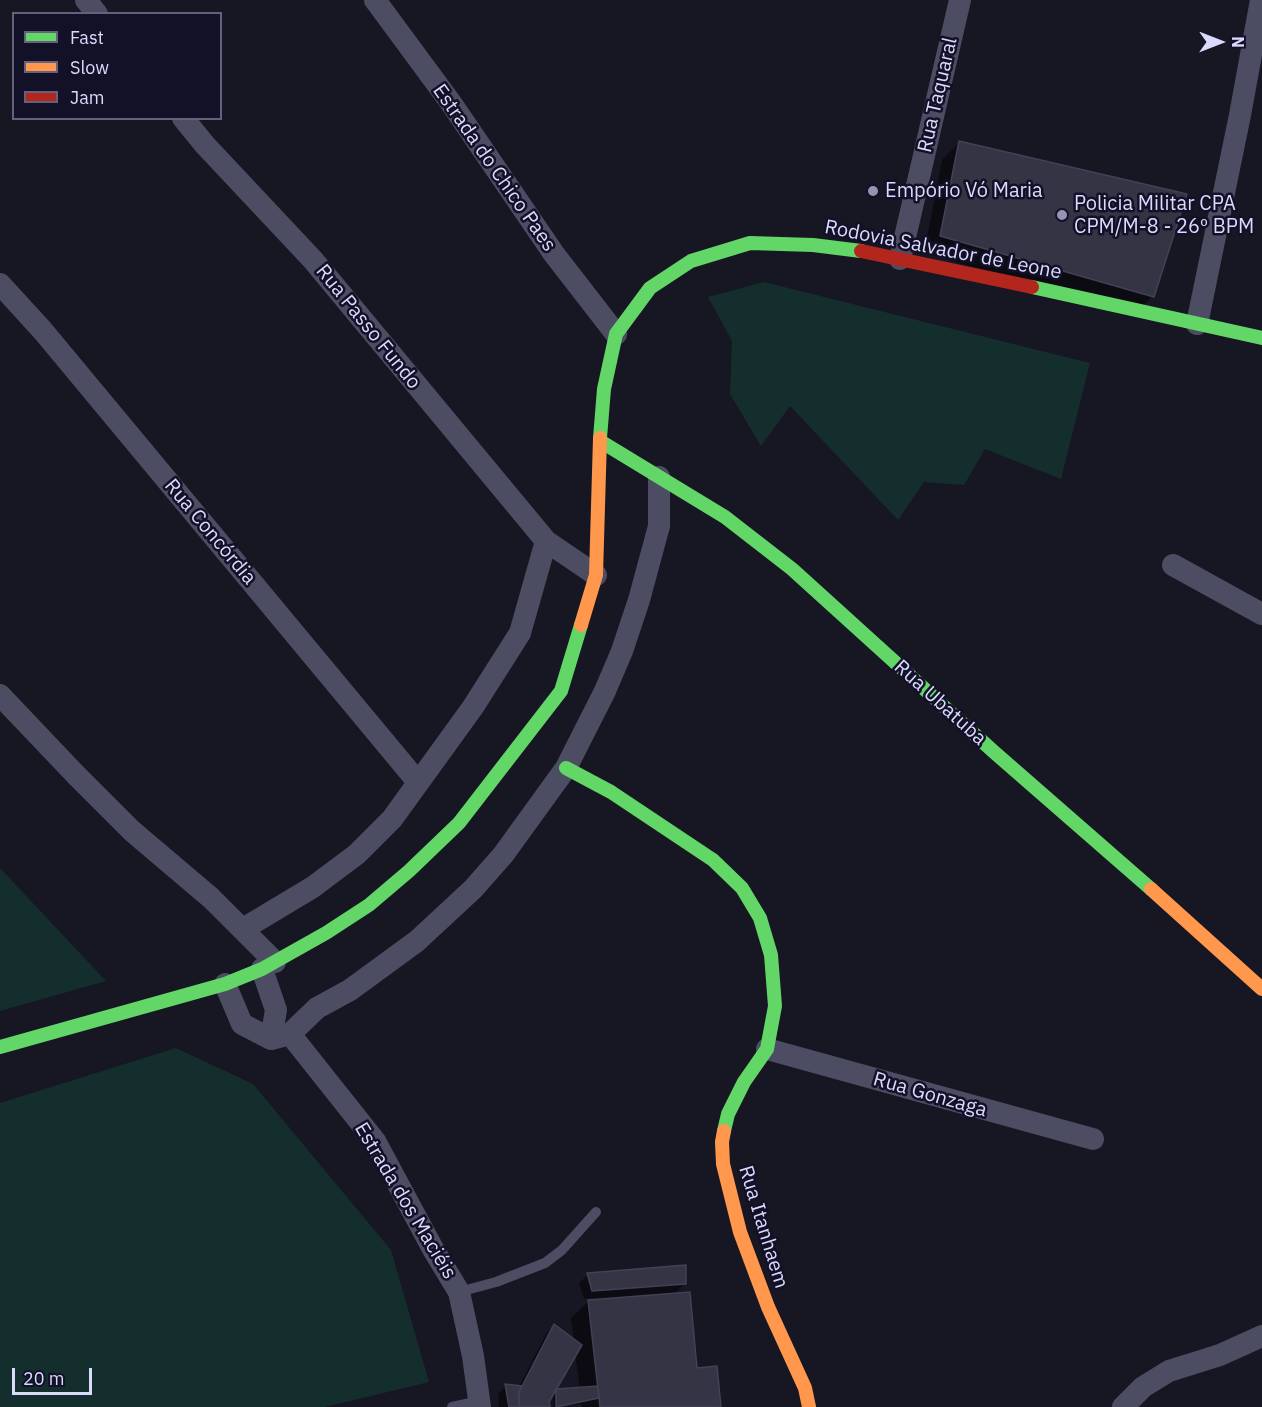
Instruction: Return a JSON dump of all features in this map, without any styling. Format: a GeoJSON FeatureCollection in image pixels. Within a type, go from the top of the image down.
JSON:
{"type":"FeatureCollection","features":[{"type":"Feature","properties":{"kind":"main road","name":"Rodovia Salvador de Leone"},"geometry":{"type":"LineString","coordinates":[[0,1047],[225,984],[268,965],[326,933],[369,904],[409,871],[459,823],[561,691],[596,575],[604,389],[616,334],[650,288],[691,261],[750,243],[813,245],[858,250],[1262,338]]}},
{"type":"Feature","properties":{"kind":"main road","name":"Rua Ubatuba"},"geometry":{"type":"LineString","coordinates":[[600,441],[725,517],[792,569],[994,752],[1262,989]]}},
{"type":"Feature","properties":{"kind":"main road","name":"Rua Itanhaem"},"geometry":{"type":"LineString","coordinates":[[566,768],[611,792],[713,860],[742,888],[760,918],[771,955],[775,1006],[767,1049],[744,1082],[728,1114],[722,1142],[723,1164],[740,1232],[768,1307],[805,1388],[809,1407]]}},
{"type":"Feature","properties":{"kind":"street"},"geometry":{"type":"LineString","coordinates":[[86,0],[95,12]]}},
{"type":"Feature","properties":{"kind":"street","name":"Estrada do Chico Paes"},"geometry":{"type":"LineString","coordinates":[[375,0],[451,103],[554,255],[616,334]]}},
{"type":"Feature","properties":{"kind":"street","name":"Rua Taquaral"},"geometry":{"type":"LineString","coordinates":[[900,259],[960,0]]}},
{"type":"Feature","properties":{"kind":"street"},"geometry":{"type":"LineString","coordinates":[[1197,324],[1240,116],[1261,0]]}},
{"type":"Feature","properties":{"kind":"street","name":"Rua Passo Fundo"},"geometry":{"type":"LineString","coordinates":[[185,120],[205,145],[313,260],[546,541],[596,575]]}},
{"type":"Feature","properties":{"kind":"street","name":"Rua Concórdia"},"geometry":{"type":"LineString","coordinates":[[0,284],[43,331],[417,782]]}},
{"type":"Feature","properties":{"kind":"street"},"geometry":{"type":"LineString","coordinates":[[0,695],[132,831],[211,898],[243,929],[268,965],[281,1037],[318,1008],[350,990],[417,940],[473,889],[503,855],[566,768],[605,691],[622,651],[639,600],[659,526],[659,477]]}},
{"type":"Feature","properties":{"kind":"street"},"geometry":{"type":"LineString","coordinates":[[243,929],[314,887],[357,854],[392,819],[473,708],[520,633],[546,541]]}},
{"type":"Feature","properties":{"kind":"street"},"geometry":{"type":"LineString","coordinates":[[1173,565],[1262,614]]}},
{"type":"Feature","properties":{"kind":"street","name":"Estrada dos Maciéis"},"geometry":{"type":"LineString","coordinates":[[225,984],[242,1023],[281,1037],[375,1141],[433,1249],[459,1292],[473,1356],[480,1404]]}},
{"type":"Feature","properties":{"kind":"street","name":"Rua Gonzaga"},"geometry":{"type":"LineString","coordinates":[[767,1049],[1093,1139]]}},
{"type":"Feature","properties":{"kind":"street"},"geometry":{"type":"LineString","coordinates":[[1123,1407],[1143,1387],[1168,1371],[1220,1355],[1262,1336]]}},
{"type":"Feature","properties":{"kind":"lane"},"geometry":{"type":"LineString","coordinates":[[459,1292],[496,1282],[545,1263],[570,1242],[596,1212]]}},
{"type":"Feature","properties":{"kind":"lane"},"geometry":{"type":"LineString","coordinates":[[452,1407],[480,1404]]}},
{"type":"Feature","properties":{"kind":"green space"},"geometry":{"type":"Polygon","coordinates":[[[764,282],[1090,363],[1061,479],[985,449],[964,485],[924,482],[898,520],[790,406],[761,446],[730,394],[732,341],[708,297],[764,282]]]}},
{"type":"Feature","properties":{"kind":"green space"},"geometry":{"type":"Polygon","coordinates":[[[0,868],[106,981],[0,1011],[0,868]]]}},
{"type":"Feature","properties":{"kind":"green space"},"geometry":{"type":"Polygon","coordinates":[[[176,1048],[253,1084],[391,1250],[429,1382],[325,1407],[0,1407],[0,1103],[176,1048]]]}},
{"type":"Feature","properties":{"kind":"building","name":"Policia Militar CPA CPM/M-8 - 26º BPM"},"geometry":{"type":"Polygon","coordinates":[[[959,141],[1187,194],[1154,297],[940,236],[959,141]]]}},
{"type":"Feature","properties":{"kind":"building"},"geometry":{"type":"Polygon","coordinates":[[[686,1265],[686,1284],[592,1291],[587,1273],[686,1265]]]}},
{"type":"Feature","properties":{"kind":"building"},"geometry":{"type":"Polygon","coordinates":[[[690,1292],[697,1368],[717,1366],[721,1407],[600,1407],[588,1300],[690,1292]]]}},
{"type":"Feature","properties":{"kind":"building"},"geometry":{"type":"Polygon","coordinates":[[[554,1324],[582,1345],[549,1402],[550,1407],[519,1407],[519,1392],[554,1324]]]}},
{"type":"Feature","properties":{"kind":"building"},"geometry":{"type":"Polygon","coordinates":[[[505,1384],[522,1386],[519,1392],[519,1407],[509,1407],[505,1384]]]}},
{"type":"Feature","properties":{"kind":"building"},"geometry":{"type":"Polygon","coordinates":[[[598,1386],[599,1398],[556,1407],[556,1389],[598,1386]]]}},
{"type":"Feature","properties":{"kind":"traffic: fast"},"geometry":{"type":"LineString","coordinates":[[600,438],[604,389],[616,334],[650,288],[691,261],[750,243],[813,245],[861,251]]}},
{"type":"Feature","properties":{"kind":"traffic: fast"},"geometry":{"type":"LineString","coordinates":[[1032,287],[1262,338]]}},
{"type":"Feature","properties":{"kind":"traffic: fast"},"geometry":{"type":"LineString","coordinates":[[600,441],[725,517],[792,569],[994,752],[1151,889]]}},
{"type":"Feature","properties":{"kind":"traffic: fast"},"geometry":{"type":"LineString","coordinates":[[0,1047],[225,984],[262,969],[326,933],[369,905],[409,871],[459,823],[561,691],[581,625]]}},
{"type":"Feature","properties":{"kind":"traffic: fast"},"geometry":{"type":"LineString","coordinates":[[566,768],[611,792],[713,860],[742,888],[760,918],[771,955],[775,1006],[767,1049],[744,1082],[728,1114],[724,1131]]}},
{"type":"Feature","properties":{"kind":"traffic: slow"},"geometry":{"type":"LineString","coordinates":[[581,625],[596,575],[600,438]]}},
{"type":"Feature","properties":{"kind":"traffic: slow"},"geometry":{"type":"LineString","coordinates":[[1151,889],[1262,989]]}},
{"type":"Feature","properties":{"kind":"traffic: slow"},"geometry":{"type":"LineString","coordinates":[[724,1131],[723,1164],[740,1232],[768,1307],[805,1388],[809,1407]]}},
{"type":"Feature","properties":{"kind":"traffic: jam"},"geometry":{"type":"LineString","coordinates":[[861,251],[1032,287]]}},
{"type":"Feature","properties":{"kind":"place","name":"Empório Vó Maria"},"geometry":{"type":"Point","coordinates":[873,191]}},
{"type":"Feature","properties":{"kind":"place","name":"Policia Militar CPA CPM/M-8 - 26º BPM"},"geometry":{"type":"Point","coordinates":[1062,215]}}]}
